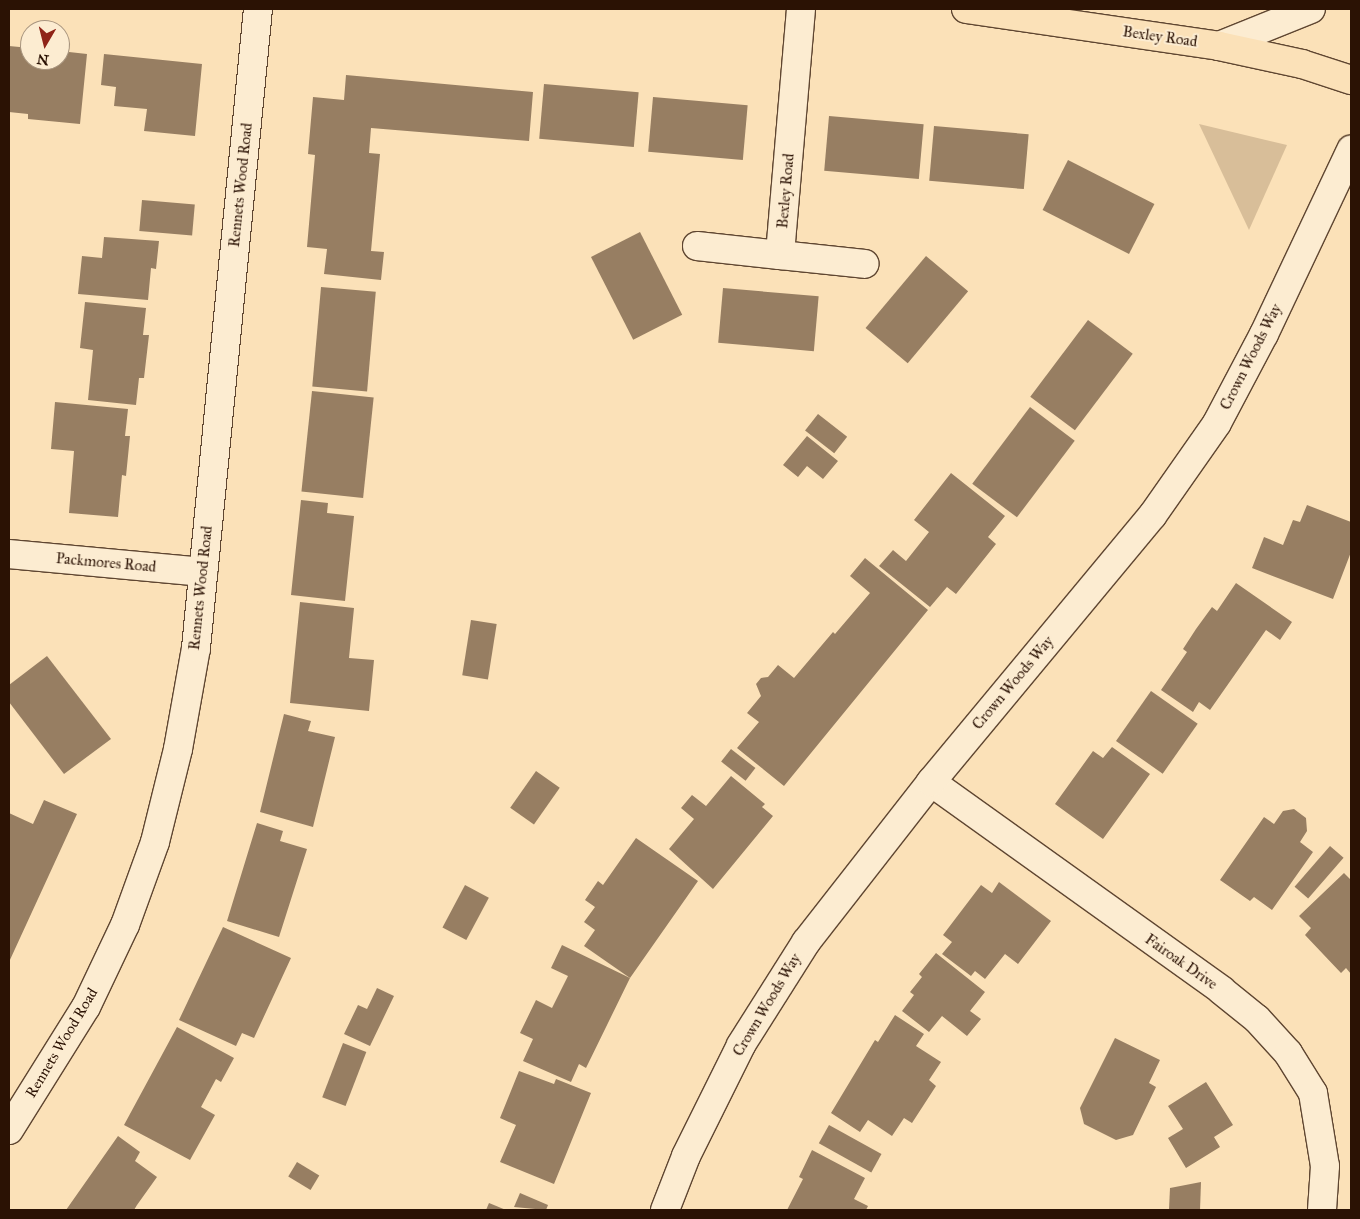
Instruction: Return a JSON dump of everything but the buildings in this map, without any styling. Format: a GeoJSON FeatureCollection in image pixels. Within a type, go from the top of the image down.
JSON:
{"type":"FeatureCollection","features":[{"type":"Feature","properties":{"kind":"main road","name":"Bexley Road"},"geometry":{"type":"LineString","coordinates":[[966,9],[1219,46],[1302,64],[1351,80]]}},
{"type":"Feature","properties":{"kind":"street","name":"Rennets Wood Road"},"geometry":{"type":"LineString","coordinates":[[9,1130],[86,1007],[125,925],[155,842],[178,749],[191,675],[203,572],[258,9]]}},
{"type":"Feature","properties":{"kind":"street","name":"Bexley Road"},"geometry":{"type":"LineString","coordinates":[[780,255],[801,9]]}},
{"type":"Feature","properties":{"kind":"street"},"geometry":{"type":"LineString","coordinates":[[1219,46],[1311,9]]}},
{"type":"Feature","properties":{"kind":"street","name":"Crown Woods Way"},"geometry":{"type":"LineString","coordinates":[[665,1210],[686,1156],[741,1045],[772,993],[810,936],[931,782],[1152,516],[1217,423],[1264,334],[1351,150]]}},
{"type":"Feature","properties":{"kind":"street"},"geometry":{"type":"LineString","coordinates":[[697,246],[865,264]]}},
{"type":"Feature","properties":{"kind":"street","name":"Packmores Road"},"geometry":{"type":"LineString","coordinates":[[9,554],[203,572]]}},
{"type":"Feature","properties":{"kind":"street","name":"Fairoak Drive"},"geometry":{"type":"LineString","coordinates":[[931,782],[1221,990],[1257,1019],[1288,1052],[1313,1093],[1325,1166],[1322,1210]]}},
{"type":"Feature","properties":{"kind":"shaded area"},"geometry":{"type":"Polygon","coordinates":[[[1199,124],[1287,145],[1249,230],[1199,124]]]}}]}
